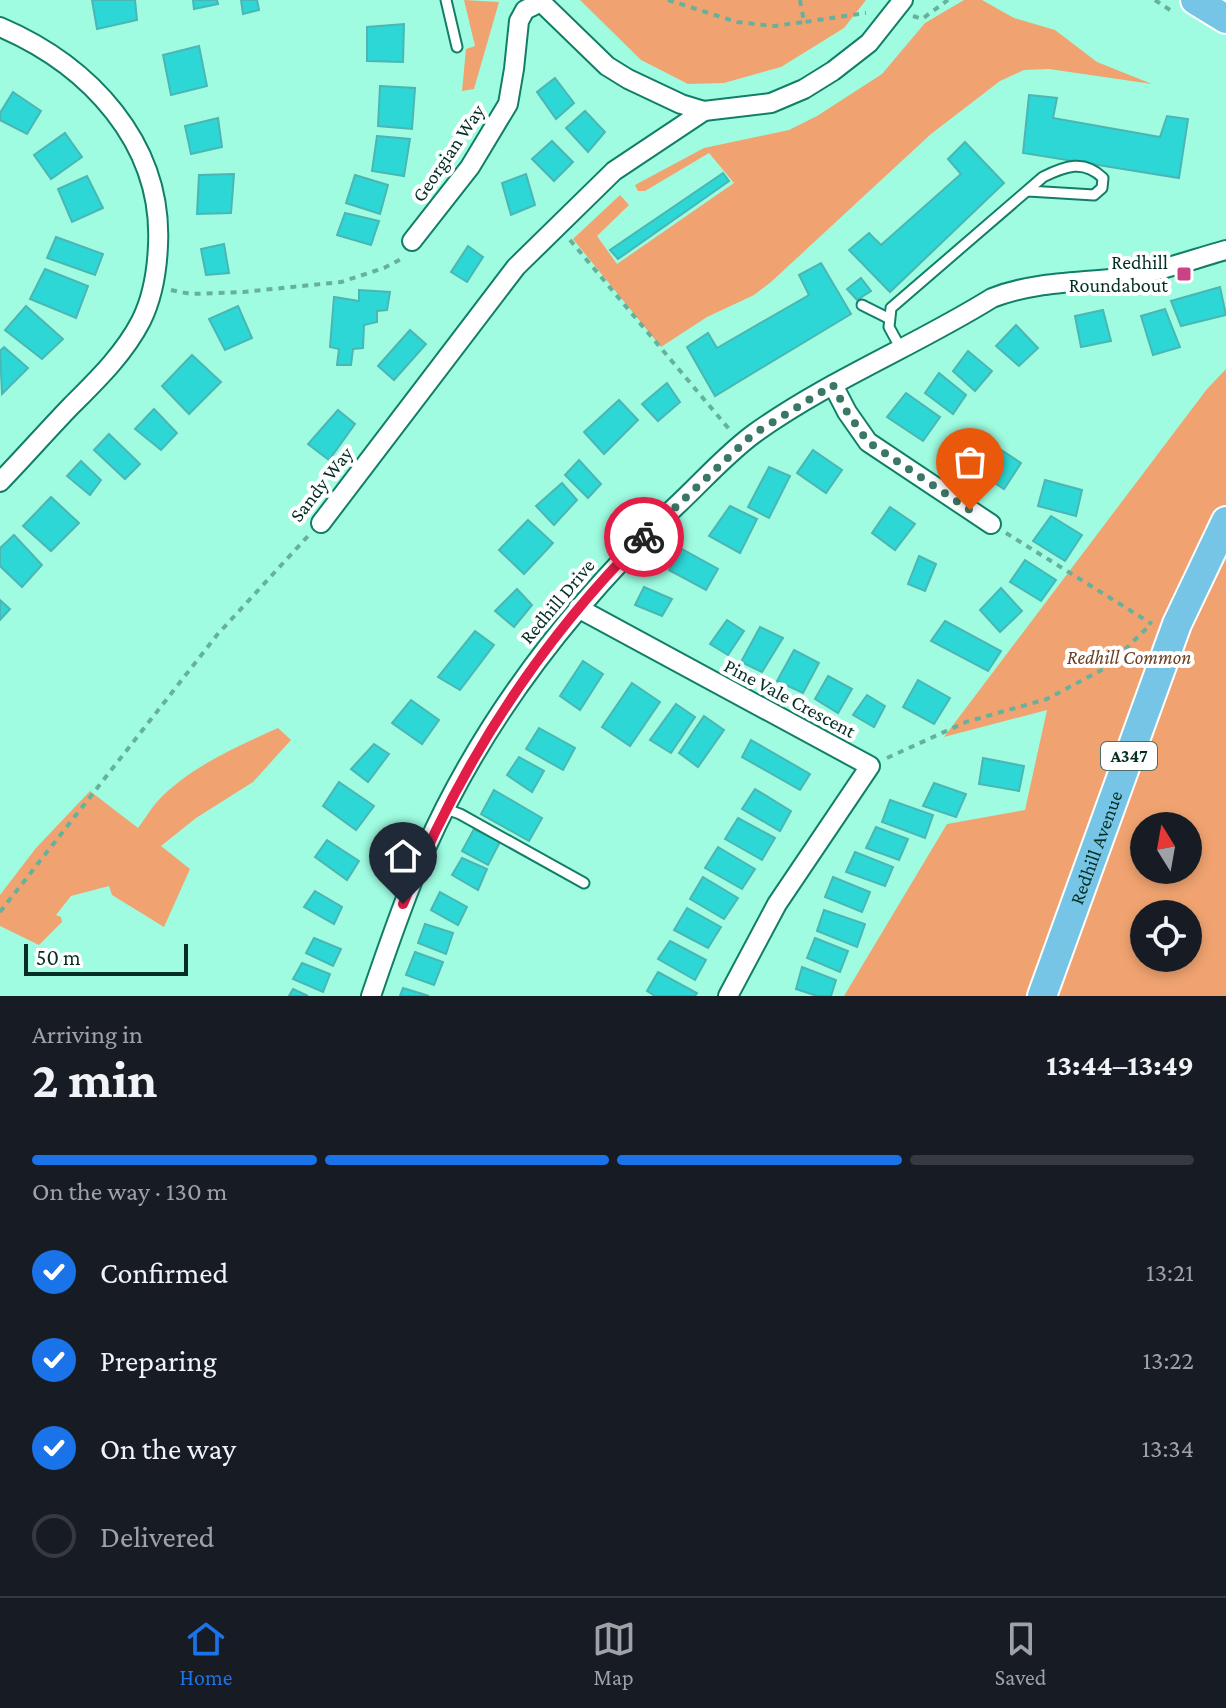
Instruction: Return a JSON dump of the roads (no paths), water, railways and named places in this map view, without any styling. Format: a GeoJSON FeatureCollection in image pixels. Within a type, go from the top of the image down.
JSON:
{"type":"FeatureCollection","features":[{"type":"Feature","properties":{"kind":"main road"},"geometry":{"type":"LineString","coordinates":[[1195,0],[1226,19]]}},
{"type":"Feature","properties":{"kind":"main road","name":"Redhill Avenue"},"geometry":{"type":"LineString","coordinates":[[1042,996],[1164,624],[1226,521]]}},
{"type":"Feature","properties":{"kind":"street"},"geometry":{"type":"LineString","coordinates":[[540,1],[607,66],[668,98],[704,111],[771,103],[804,89],[869,43],[903,0]]}},
{"type":"Feature","properties":{"kind":"street","name":"Georgian Way"},"geometry":{"type":"LineString","coordinates":[[412,241],[470,167],[508,104],[519,21],[525,10],[540,1]]}},
{"type":"Feature","properties":{"kind":"street"},"geometry":{"type":"LineString","coordinates":[[0,27],[38,45],[79,74],[111,107],[136,143],[152,180],[159,233],[149,304],[128,343],[102,375],[0,482]]}},
{"type":"Feature","properties":{"kind":"street","name":"Sandy Way"},"geometry":{"type":"LineString","coordinates":[[321,523],[516,267],[614,171],[704,111]]}},
{"type":"Feature","properties":{"kind":"street","name":"Redhill Drive"},"geometry":{"type":"LineString","coordinates":[[371,996],[428,845],[446,809],[538,657],[601,580],[742,444],[790,409],[992,298],[1010,291],[1179,266],[1226,250]]}},
{"type":"Feature","properties":{"kind":"street"},"geometry":{"type":"LineString","coordinates":[[833,385],[868,442],[991,524]]}},
{"type":"Feature","properties":{"kind":"street","name":"Pine Vale Crescent"},"geometry":{"type":"LineString","coordinates":[[578,608],[870,766],[777,904],[728,996]]}},
{"type":"Feature","properties":{"kind":"lane"},"geometry":{"type":"LineString","coordinates":[[446,0],[457,47]]}},
{"type":"Feature","properties":{"kind":"lane"},"geometry":{"type":"LineString","coordinates":[[901,349],[889,327],[891,308],[1028,191],[1052,173],[1077,165],[1094,170],[1103,178],[1102,188],[1094,195],[1028,191]]}},
{"type":"Feature","properties":{"kind":"lane"},"geometry":{"type":"LineString","coordinates":[[862,305],[888,318]]}},
{"type":"Feature","properties":{"kind":"lane"},"geometry":{"type":"LineString","coordinates":[[446,809],[584,883]]}},
{"type":"Feature","properties":{"kind":"place","name":"Redhill Roundabout"},"geometry":{"type":"Point","coordinates":[1184,274]}},
{"type":"Feature","properties":{"kind":"park label","name":"Redhill Common"},"geometry":{"type":"Point","coordinates":[1129,657]}}]}
